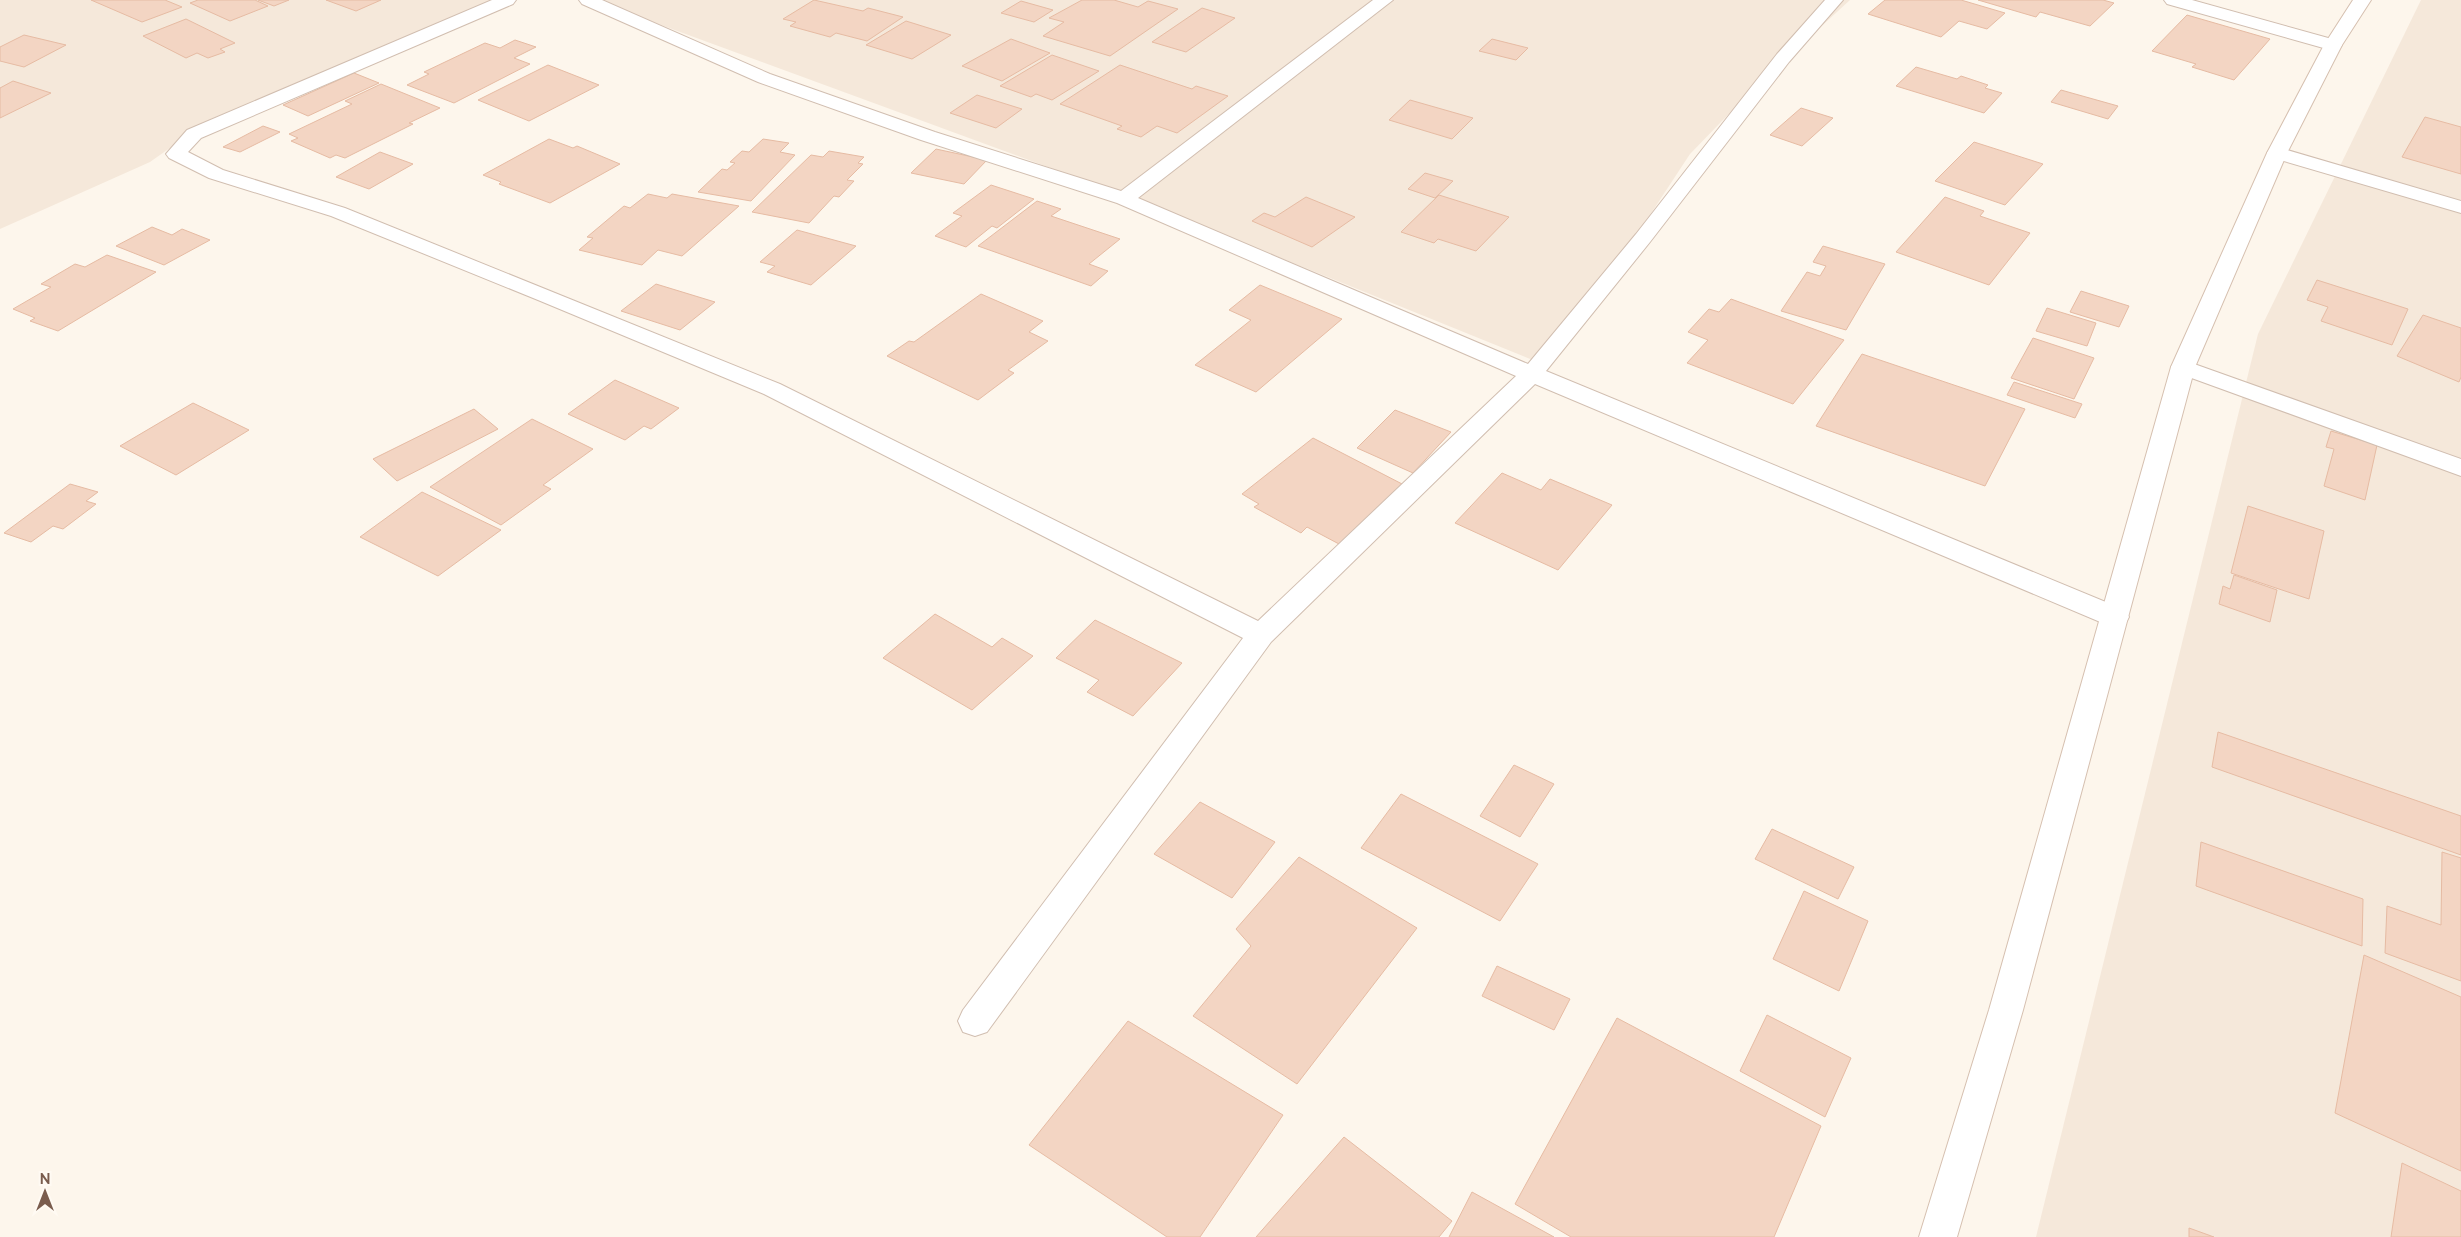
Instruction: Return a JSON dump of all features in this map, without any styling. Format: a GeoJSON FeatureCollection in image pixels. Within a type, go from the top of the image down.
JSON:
{"type":"FeatureCollection","features":[{"type":"Feature","properties":{"kind":"street"},"geometry":{"type":"LineString","coordinates":[[507,0],[194,134],[176,154],[216,174],[338,212],[546,295],[772,389],[1261,635]]}},
{"type":"Feature","properties":{"kind":"street"},"geometry":{"type":"LineString","coordinates":[[588,0],[764,78],[928,136],[1124,199],[1532,374],[2115,617]]}},
{"type":"Feature","properties":{"kind":"street"},"geometry":{"type":"LineString","coordinates":[[1124,199],[1384,0]]}},
{"type":"Feature","properties":{"kind":"street"},"geometry":{"type":"LineString","coordinates":[[975,1021],[1261,635],[1532,374],[1643,238],[1782,58],[1834,0]]}},
{"type":"Feature","properties":{"kind":"street"},"geometry":{"type":"LineString","coordinates":[[2173,0],[2333,45]]}},
{"type":"Feature","properties":{"kind":"street"},"geometry":{"type":"LineString","coordinates":[[1938,1237],[2006,1010],[2183,367],[2277,153],[2333,45],[2362,0]]}},
{"type":"Feature","properties":{"kind":"street"},"geometry":{"type":"LineString","coordinates":[[2277,153],[2461,206]]}},
{"type":"Feature","properties":{"kind":"street"},"geometry":{"type":"LineString","coordinates":[[2183,367],[2461,468]]}},
{"type":"Feature","properties":{"kind":"shaded area"},"geometry":{"type":"Polygon","coordinates":[[[0,0],[500,0],[211,119],[150,162],[0,229],[0,0]]]}},
{"type":"Feature","properties":{"kind":"shaded area"},"geometry":{"type":"Polygon","coordinates":[[[593,0],[1850,0],[1754,88],[1690,154],[1550,367],[1135,199],[593,0]]]}},
{"type":"Feature","properties":{"kind":"shaded area"},"geometry":{"type":"Polygon","coordinates":[[[2421,0],[2461,0],[2461,1237],[2036,1237],[2258,334],[2421,0]]]}},
{"type":"Feature","properties":{"kind":"building"},"geometry":{"type":"Polygon","coordinates":[[[91,0],[165,0],[182,7],[142,22],[91,0]]]}},
{"type":"Feature","properties":{"kind":"building"},"geometry":{"type":"Polygon","coordinates":[[[198,0],[255,0],[268,6],[230,21],[190,3],[198,0]]]}},
{"type":"Feature","properties":{"kind":"building"},"geometry":{"type":"Polygon","coordinates":[[[258,0],[289,0],[274,6],[258,0]]]}},
{"type":"Feature","properties":{"kind":"building"},"geometry":{"type":"Polygon","coordinates":[[[326,0],[381,0],[356,11],[326,0]]]}},
{"type":"Feature","properties":{"kind":"building"},"geometry":{"type":"Polygon","coordinates":[[[814,0],[863,11],[868,8],[903,17],[867,41],[836,33],[830,37],[790,26],[796,22],[783,19],[814,0]]]}},
{"type":"Feature","properties":{"kind":"building"},"geometry":{"type":"Polygon","coordinates":[[[1082,0],[1114,0],[1138,7],[1148,1],[1178,9],[1110,56],[1043,36],[1064,22],[1049,18],[1082,0]]]}},
{"type":"Feature","properties":{"kind":"building"},"geometry":{"type":"Polygon","coordinates":[[[1885,0],[1961,0],[2005,13],[1987,29],[1959,21],[1941,37],[1868,14],[1885,0]]]}},
{"type":"Feature","properties":{"kind":"building"},"geometry":{"type":"Polygon","coordinates":[[[1978,0],[2103,0],[2114,3],[2090,26],[2040,12],[2036,17],[1978,0]]]}},
{"type":"Feature","properties":{"kind":"building"},"geometry":{"type":"Polygon","coordinates":[[[1021,1],[1053,10],[1034,22],[1001,13],[1021,1]]]}},
{"type":"Feature","properties":{"kind":"building"},"geometry":{"type":"Polygon","coordinates":[[[1202,8],[1235,18],[1186,52],[1152,42],[1202,8]]]}},
{"type":"Feature","properties":{"kind":"building"},"geometry":{"type":"Polygon","coordinates":[[[2187,15],[2270,39],[2234,80],[2192,67],[2196,64],[2152,51],[2187,15]]]}},
{"type":"Feature","properties":{"kind":"building"},"geometry":{"type":"Polygon","coordinates":[[[186,19],[235,43],[220,49],[225,52],[208,58],[197,53],[186,58],[143,36],[186,19]]]}},
{"type":"Feature","properties":{"kind":"building"},"geometry":{"type":"Polygon","coordinates":[[[906,21],[951,35],[912,59],[866,45],[906,21]]]}},
{"type":"Feature","properties":{"kind":"building"},"geometry":{"type":"Polygon","coordinates":[[[24,35],[66,45],[24,67],[0,61],[0,47],[24,35]]]}},
{"type":"Feature","properties":{"kind":"building"},"geometry":{"type":"Polygon","coordinates":[[[1011,39],[1050,53],[1002,81],[962,66],[1011,39]]]}},
{"type":"Feature","properties":{"kind":"building"},"geometry":{"type":"Polygon","coordinates":[[[1492,39],[1528,48],[1516,60],[1479,51],[1492,39]]]}},
{"type":"Feature","properties":{"kind":"building"},"geometry":{"type":"Polygon","coordinates":[[[515,40],[536,47],[514,58],[530,64],[454,103],[407,85],[429,74],[424,72],[485,43],[500,48],[515,40]]]}},
{"type":"Feature","properties":{"kind":"building"},"geometry":{"type":"Polygon","coordinates":[[[1052,55],[1099,71],[1052,100],[1036,94],[1031,97],[1000,86],[1052,55]]]}},
{"type":"Feature","properties":{"kind":"building"},"geometry":{"type":"Polygon","coordinates":[[[548,65],[599,85],[529,121],[478,100],[548,65]]]}},
{"type":"Feature","properties":{"kind":"building"},"geometry":{"type":"Polygon","coordinates":[[[1120,65],[1192,89],[1196,86],[1228,96],[1177,133],[1157,126],[1141,137],[1117,129],[1122,126],[1060,104],[1120,65]]]}},
{"type":"Feature","properties":{"kind":"building"},"geometry":{"type":"Polygon","coordinates":[[[1916,67],[1957,79],[1961,76],[1988,85],[1985,88],[2002,93],[1984,113],[1896,86],[1916,67]]]}},
{"type":"Feature","properties":{"kind":"building"},"geometry":{"type":"Polygon","coordinates":[[[354,73],[379,83],[308,116],[283,105],[354,73]]]}},
{"type":"Feature","properties":{"kind":"building"},"geometry":{"type":"Polygon","coordinates":[[[13,81],[51,93],[0,118],[0,88],[13,81]]]}},
{"type":"Feature","properties":{"kind":"building"},"geometry":{"type":"Polygon","coordinates":[[[381,84],[440,108],[409,123],[413,124],[345,158],[336,155],[330,158],[291,141],[298,138],[289,134],[352,104],[345,101],[381,84]]]}},
{"type":"Feature","properties":{"kind":"building"},"geometry":{"type":"Polygon","coordinates":[[[2061,90],[2118,106],[2108,119],[2051,102],[2061,90]]]}},
{"type":"Feature","properties":{"kind":"building"},"geometry":{"type":"Polygon","coordinates":[[[977,95],[1022,109],[996,128],[950,113],[977,95]]]}},
{"type":"Feature","properties":{"kind":"building"},"geometry":{"type":"Polygon","coordinates":[[[1410,100],[1473,118],[1452,139],[1389,120],[1410,100]]]}},
{"type":"Feature","properties":{"kind":"building"},"geometry":{"type":"Polygon","coordinates":[[[1801,108],[1833,118],[1802,146],[1770,135],[1801,108]]]}},
{"type":"Feature","properties":{"kind":"building"},"geometry":{"type":"Polygon","coordinates":[[[2425,117],[2461,127],[2461,174],[2402,157],[2425,117]]]}},
{"type":"Feature","properties":{"kind":"building"},"geometry":{"type":"Polygon","coordinates":[[[263,126],[280,132],[240,152],[223,147],[263,126]]]}},
{"type":"Feature","properties":{"kind":"building"},"geometry":{"type":"Polygon","coordinates":[[[549,139],[573,148],[577,146],[620,164],[550,203],[499,184],[501,182],[483,175],[549,139]]]}},
{"type":"Feature","properties":{"kind":"building"},"geometry":{"type":"Polygon","coordinates":[[[763,139],[789,143],[780,152],[795,155],[751,201],[698,192],[722,169],[727,170],[735,163],[730,162],[742,151],[749,152],[763,139]]]}},
{"type":"Feature","properties":{"kind":"building"},"geometry":{"type":"Polygon","coordinates":[[[1974,142],[2043,164],[2005,205],[1935,181],[1974,142]]]}},
{"type":"Feature","properties":{"kind":"building"},"geometry":{"type":"Polygon","coordinates":[[[936,149],[987,160],[964,184],[911,173],[936,149]]]}},
{"type":"Feature","properties":{"kind":"building"},"geometry":{"type":"Polygon","coordinates":[[[829,151],[864,157],[858,163],[863,164],[847,180],[854,181],[839,197],[834,196],[809,223],[752,212],[811,155],[823,157],[829,151]]]}},
{"type":"Feature","properties":{"kind":"building"},"geometry":{"type":"Polygon","coordinates":[[[380,152],[413,164],[369,189],[336,177],[380,152]]]}},
{"type":"Feature","properties":{"kind":"building"},"geometry":{"type":"Polygon","coordinates":[[[1425,173],[1453,181],[1435,198],[1408,189],[1425,173]]]}},
{"type":"Feature","properties":{"kind":"building"},"geometry":{"type":"Polygon","coordinates":[[[991,185],[1034,199],[997,228],[992,226],[966,247],[935,236],[962,216],[953,213],[991,185]]]}},
{"type":"Feature","properties":{"kind":"building"},"geometry":{"type":"Polygon","coordinates":[[[648,194],[667,198],[672,194],[739,206],[682,256],[658,250],[642,265],[579,250],[593,238],[587,237],[624,206],[630,208],[648,194]]]}},
{"type":"Feature","properties":{"kind":"building"},"geometry":{"type":"Polygon","coordinates":[[[1439,195],[1509,217],[1476,251],[1438,239],[1434,243],[1401,232],[1439,195]]]}},
{"type":"Feature","properties":{"kind":"building"},"geometry":{"type":"Polygon","coordinates":[[[1306,197],[1355,217],[1312,247],[1252,221],[1264,213],[1275,217],[1306,197]]]}},
{"type":"Feature","properties":{"kind":"building"},"geometry":{"type":"Polygon","coordinates":[[[1945,197],[1984,211],[1980,216],[2030,233],[1989,285],[1896,252],[1945,197]]]}},
{"type":"Feature","properties":{"kind":"building"},"geometry":{"type":"Polygon","coordinates":[[[1037,201],[1061,209],[1051,216],[1120,239],[1089,264],[1108,271],[1091,286],[978,246],[1037,201]]]}},
{"type":"Feature","properties":{"kind":"building"},"geometry":{"type":"Polygon","coordinates":[[[152,227],[172,235],[182,229],[210,240],[164,265],[116,246],[152,227]]]}},
{"type":"Feature","properties":{"kind":"building"},"geometry":{"type":"Polygon","coordinates":[[[797,230],[856,246],[811,285],[767,272],[775,266],[760,262],[797,230]]]}},
{"type":"Feature","properties":{"kind":"building"},"geometry":{"type":"Polygon","coordinates":[[[1823,246],[1885,264],[1846,330],[1781,311],[1807,272],[1820,276],[1826,266],[1813,262],[1823,246]]]}},
{"type":"Feature","properties":{"kind":"building"},"geometry":{"type":"Polygon","coordinates":[[[107,255],[156,272],[58,331],[30,321],[35,318],[13,309],[51,287],[41,284],[75,264],[85,267],[107,255]]]}},
{"type":"Feature","properties":{"kind":"building"},"geometry":{"type":"Polygon","coordinates":[[[2317,280],[2408,309],[2392,345],[2321,321],[2328,307],[2307,300],[2317,280]]]}},
{"type":"Feature","properties":{"kind":"building"},"geometry":{"type":"Polygon","coordinates":[[[656,284],[715,302],[680,330],[621,311],[656,284]]]}},
{"type":"Feature","properties":{"kind":"building"},"geometry":{"type":"Polygon","coordinates":[[[1260,285],[1342,319],[1256,392],[1195,365],[1251,320],[1229,310],[1260,285]]]}},
{"type":"Feature","properties":{"kind":"building"},"geometry":{"type":"Polygon","coordinates":[[[2081,291],[2129,306],[2119,327],[2070,312],[2081,291]]]}},
{"type":"Feature","properties":{"kind":"building"},"geometry":{"type":"Polygon","coordinates":[[[981,294],[1043,321],[1029,332],[1048,341],[1008,370],[1014,373],[978,400],[887,356],[909,341],[914,342],[981,294]]]}},
{"type":"Feature","properties":{"kind":"building"},"geometry":{"type":"Polygon","coordinates":[[[1731,299],[1844,340],[1793,404],[1687,363],[1708,340],[1688,332],[1709,309],[1719,312],[1731,299]]]}},
{"type":"Feature","properties":{"kind":"building"},"geometry":{"type":"Polygon","coordinates":[[[2047,308],[2096,323],[2087,346],[2036,331],[2047,308]]]}},
{"type":"Feature","properties":{"kind":"building"},"geometry":{"type":"Polygon","coordinates":[[[2423,315],[2461,328],[2461,377],[2459,382],[2397,356],[2423,315]]]}},
{"type":"Feature","properties":{"kind":"building"},"geometry":{"type":"Polygon","coordinates":[[[2033,338],[2094,358],[2074,399],[2011,378],[2033,338]]]}},
{"type":"Feature","properties":{"kind":"building"},"geometry":{"type":"Polygon","coordinates":[[[1862,354],[2025,409],[1985,486],[1816,426],[1862,354]]]}},
{"type":"Feature","properties":{"kind":"building"},"geometry":{"type":"Polygon","coordinates":[[[615,380],[679,408],[651,429],[644,426],[625,440],[568,414],[615,380]]]}},
{"type":"Feature","properties":{"kind":"building"},"geometry":{"type":"Polygon","coordinates":[[[2014,382],[2082,404],[2075,418],[2007,395],[2014,382]]]}},
{"type":"Feature","properties":{"kind":"building"},"geometry":{"type":"Polygon","coordinates":[[[193,403],[249,430],[176,475],[120,446],[193,403]]]}},
{"type":"Feature","properties":{"kind":"building"},"geometry":{"type":"Polygon","coordinates":[[[474,409],[498,429],[397,481],[373,459],[474,409]]]}},
{"type":"Feature","properties":{"kind":"building"},"geometry":{"type":"Polygon","coordinates":[[[1395,410],[1451,432],[1413,473],[1357,448],[1395,410]]]}},
{"type":"Feature","properties":{"kind":"building"},"geometry":{"type":"Polygon","coordinates":[[[532,419],[593,449],[543,485],[551,489],[501,525],[430,487],[532,419]]]}},
{"type":"Feature","properties":{"kind":"building"},"geometry":{"type":"Polygon","coordinates":[[[2331,431],[2377,445],[2365,500],[2324,486],[2334,449],[2326,447],[2331,431]]]}},
{"type":"Feature","properties":{"kind":"building"},"geometry":{"type":"Polygon","coordinates":[[[1313,438],[1406,486],[1339,544],[1307,527],[1301,533],[1254,507],[1259,504],[1242,494],[1313,438]]]}},
{"type":"Feature","properties":{"kind":"building"},"geometry":{"type":"Polygon","coordinates":[[[1502,473],[1541,490],[1550,479],[1612,505],[1558,570],[1455,523],[1502,473]]]}},
{"type":"Feature","properties":{"kind":"building"},"geometry":{"type":"Polygon","coordinates":[[[70,484],[98,492],[86,501],[96,504],[63,529],[53,526],[31,542],[4,533],[70,484]]]}},
{"type":"Feature","properties":{"kind":"building"},"geometry":{"type":"Polygon","coordinates":[[[422,492],[501,530],[438,576],[360,537],[422,492]]]}},
{"type":"Feature","properties":{"kind":"building"},"geometry":{"type":"Polygon","coordinates":[[[2248,506],[2324,531],[2309,599],[2231,573],[2248,506]]]}},
{"type":"Feature","properties":{"kind":"building"},"geometry":{"type":"Polygon","coordinates":[[[2234,575],[2277,590],[2270,622],[2219,604],[2223,586],[2230,589],[2234,575]]]}},
{"type":"Feature","properties":{"kind":"building"},"geometry":{"type":"Polygon","coordinates":[[[935,614],[992,647],[1002,638],[1033,656],[972,710],[883,658],[935,614]]]}},
{"type":"Feature","properties":{"kind":"building"},"geometry":{"type":"Polygon","coordinates":[[[1095,620],[1182,663],[1133,716],[1087,692],[1099,680],[1056,658],[1095,620]]]}},
{"type":"Feature","properties":{"kind":"building"},"geometry":{"type":"Polygon","coordinates":[[[2218,732],[2461,816],[2461,855],[2212,767],[2218,732]]]}},
{"type":"Feature","properties":{"kind":"building"},"geometry":{"type":"Polygon","coordinates":[[[1514,765],[1554,784],[1520,837],[1480,816],[1514,765]]]}},
{"type":"Feature","properties":{"kind":"building"},"geometry":{"type":"Polygon","coordinates":[[[1401,794],[1538,864],[1500,921],[1361,848],[1401,794]]]}},
{"type":"Feature","properties":{"kind":"building"},"geometry":{"type":"Polygon","coordinates":[[[1200,802],[1275,842],[1232,898],[1154,854],[1200,802]]]}},
{"type":"Feature","properties":{"kind":"building"},"geometry":{"type":"Polygon","coordinates":[[[1772,829],[1854,867],[1838,899],[1755,859],[1772,829]]]}},
{"type":"Feature","properties":{"kind":"building"},"geometry":{"type":"Polygon","coordinates":[[[2201,842],[2363,899],[2362,946],[2196,886],[2201,842]]]}},
{"type":"Feature","properties":{"kind":"building"},"geometry":{"type":"Polygon","coordinates":[[[2442,852],[2461,858],[2461,981],[2385,953],[2387,906],[2441,925],[2442,852]]]}},
{"type":"Feature","properties":{"kind":"building"},"geometry":{"type":"Polygon","coordinates":[[[1299,857],[1417,928],[1297,1084],[1193,1016],[1251,946],[1236,929],[1299,857]]]}},
{"type":"Feature","properties":{"kind":"building"},"geometry":{"type":"Polygon","coordinates":[[[1804,891],[1868,921],[1839,991],[1773,959],[1804,891]]]}},
{"type":"Feature","properties":{"kind":"building"},"geometry":{"type":"Polygon","coordinates":[[[2364,955],[2461,997],[2461,1171],[2335,1113],[2364,955]]]}},
{"type":"Feature","properties":{"kind":"building"},"geometry":{"type":"Polygon","coordinates":[[[1497,966],[1570,999],[1554,1030],[1482,996],[1497,966]]]}},
{"type":"Feature","properties":{"kind":"building"},"geometry":{"type":"Polygon","coordinates":[[[1767,1015],[1851,1058],[1825,1117],[1740,1071],[1767,1015]]]}},
{"type":"Feature","properties":{"kind":"building"},"geometry":{"type":"Polygon","coordinates":[[[1617,1018],[1821,1126],[1774,1237],[1571,1237],[1515,1204],[1617,1018]]]}},
{"type":"Feature","properties":{"kind":"building"},"geometry":{"type":"Polygon","coordinates":[[[1128,1021],[1283,1115],[1200,1237],[1167,1237],[1029,1145],[1128,1021]]]}},
{"type":"Feature","properties":{"kind":"building"},"geometry":{"type":"Polygon","coordinates":[[[1344,1137],[1452,1221],[1439,1237],[1256,1237],[1344,1137]]]}},
{"type":"Feature","properties":{"kind":"building"},"geometry":{"type":"Polygon","coordinates":[[[2402,1163],[2461,1191],[2461,1237],[2391,1237],[2402,1163]]]}},
{"type":"Feature","properties":{"kind":"building"},"geometry":{"type":"Polygon","coordinates":[[[1472,1192],[1554,1237],[1449,1237],[1472,1192]]]}},
{"type":"Feature","properties":{"kind":"building"},"geometry":{"type":"Polygon","coordinates":[[[2189,1228],[2214,1237],[2189,1237],[2189,1228]]]}}]}
